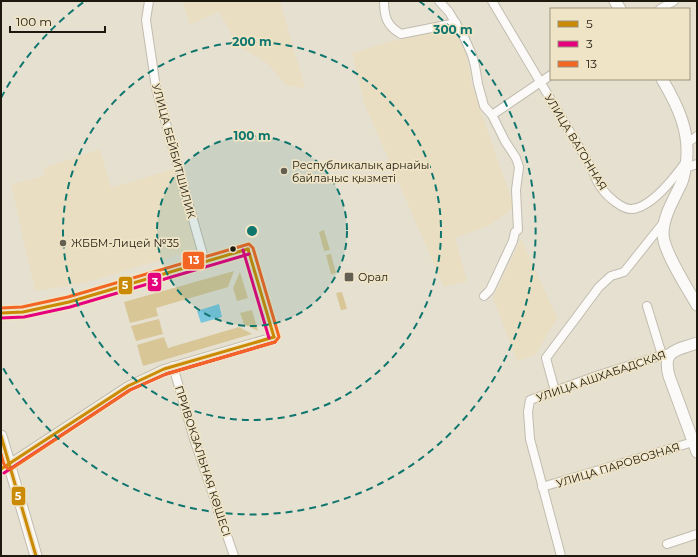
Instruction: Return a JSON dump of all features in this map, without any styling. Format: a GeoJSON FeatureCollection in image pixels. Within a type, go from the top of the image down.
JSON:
{"type":"FeatureCollection","features":[{"type":"Feature","properties":{"kind":"street","name":"УЛИЦА БЕЙБИТШИЛИК"},"geometry":{"type":"LineString","coordinates":[[149,1],[146,20],[156,88],[205,262]]}},
{"type":"Feature","properties":{"kind":"street"},"geometry":{"type":"LineString","coordinates":[[384,1],[387,22],[393,30],[401,34],[456,23]]}},
{"type":"Feature","properties":{"kind":"street"},"geometry":{"type":"LineString","coordinates":[[439,1],[456,23],[472,56],[484,106],[492,115],[505,141],[516,158],[519,167],[516,190],[518,230],[515,232],[513,241],[490,290],[484,296]]}},
{"type":"Feature","properties":{"kind":"street","name":"УЛИЦА ВАГОННАЯ"},"geometry":{"type":"LineString","coordinates":[[492,1],[591,167],[602,189],[619,206],[632,209],[649,203],[690,164]]}},
{"type":"Feature","properties":{"kind":"street"},"geometry":{"type":"LineString","coordinates":[[662,8],[674,1]]}},
{"type":"Feature","properties":{"kind":"street"},"geometry":{"type":"LineString","coordinates":[[492,115],[550,76]]}},
{"type":"Feature","properties":{"kind":"street"},"geometry":{"type":"LineString","coordinates":[[663,80],[681,115],[685,129],[690,164],[673,198],[665,220],[663,234],[664,246],[697,305]]}},
{"type":"Feature","properties":{"kind":"street"},"geometry":{"type":"LineString","coordinates":[[687,143],[697,136]]}},
{"type":"Feature","properties":{"kind":"street"},"geometry":{"type":"LineString","coordinates":[[555,391],[546,358],[599,287],[611,276],[624,272],[665,220]]}},
{"type":"Feature","properties":{"kind":"street"},"geometry":{"type":"LineString","coordinates":[[1,313],[23,312],[69,302],[248,249],[274,337],[164,369],[128,386],[5,466]]}},
{"type":"Feature","properties":{"kind":"street"},"geometry":{"type":"LineString","coordinates":[[647,306],[667,354],[666,365],[669,376],[695,447]]}},
{"type":"Feature","properties":{"kind":"street"},"geometry":{"type":"LineString","coordinates":[[667,354],[697,343]]}},
{"type":"Feature","properties":{"kind":"street","name":"УЛИЦА АШХАБАДСКАЯ"},"geometry":{"type":"LineString","coordinates":[[542,488],[530,440],[528,412],[530,400],[599,374],[667,354]]}},
{"type":"Feature","properties":{"kind":"street","name":"ПРИВОКЗАЛЬНАЯ КӨШЕСІ"},"geometry":{"type":"LineString","coordinates":[[173,366],[194,439],[234,556]]}},
{"type":"Feature","properties":{"kind":"street"},"geometry":{"type":"LineString","coordinates":[[1,436],[5,466],[36,556]]}},
{"type":"Feature","properties":{"kind":"street","name":"УЛИЦА ПАРОВОЗНАЯ"},"geometry":{"type":"LineString","coordinates":[[542,488],[695,447]]}},
{"type":"Feature","properties":{"kind":"street"},"geometry":{"type":"LineString","coordinates":[[542,488],[561,556]]}},
{"type":"Feature","properties":{"kind":"street"},"geometry":{"type":"LineString","coordinates":[[667,544],[697,534]]}},
{"type":"Feature","properties":{"kind":"shaded area"},"geometry":{"type":"Polygon","coordinates":[[[182,1],[280,1],[305,88],[287,86],[268,64],[239,46],[219,12],[190,24],[182,1]]]}},
{"type":"Feature","properties":{"kind":"shaded area"},"geometry":{"type":"Polygon","coordinates":[[[452,28],[466,52],[471,83],[514,207],[490,225],[455,238],[467,281],[444,287],[364,103],[352,53],[389,42],[452,28]]]}},
{"type":"Feature","properties":{"kind":"shaded area"},"geometry":{"type":"Polygon","coordinates":[[[100,149],[111,188],[173,169],[196,249],[85,283],[35,291],[11,184],[45,176],[44,168],[100,149]]]}},
{"type":"Feature","properties":{"kind":"shaded area"},"geometry":{"type":"Polygon","coordinates":[[[324,230],[330,250],[324,251],[319,232],[324,230]]]}},
{"type":"Feature","properties":{"kind":"shaded area"},"geometry":{"type":"Polygon","coordinates":[[[521,239],[558,317],[535,355],[517,361],[493,298],[521,239]]]}},
{"type":"Feature","properties":{"kind":"shaded area"},"geometry":{"type":"Polygon","coordinates":[[[331,254],[336,273],[331,274],[326,255],[331,254]]]}},
{"type":"Feature","properties":{"kind":"shaded area"},"geometry":{"type":"Polygon","coordinates":[[[234,271],[228,287],[156,308],[158,316],[130,323],[124,302],[234,271]]]}},
{"type":"Feature","properties":{"kind":"shaded area"},"geometry":{"type":"Polygon","coordinates":[[[240,272],[248,298],[237,301],[233,288],[240,272]]]}},
{"type":"Feature","properties":{"kind":"shaded area"},"geometry":{"type":"Polygon","coordinates":[[[342,292],[347,309],[341,310],[336,293],[342,292]]]}},
{"type":"Feature","properties":{"kind":"shaded area"},"geometry":{"type":"Polygon","coordinates":[[[252,310],[258,331],[244,324],[240,313],[252,310]]]}},
{"type":"Feature","properties":{"kind":"shaded area"},"geometry":{"type":"Polygon","coordinates":[[[159,319],[163,334],[136,341],[131,326],[159,319]]]}},
{"type":"Feature","properties":{"kind":"shaded area"},"geometry":{"type":"Polygon","coordinates":[[[239,327],[252,334],[143,366],[137,345],[164,337],[168,348],[239,327]]]}},
{"type":"Feature","properties":{"kind":"water"},"geometry":{"type":"Polygon","coordinates":[[[219,304],[222,317],[201,323],[197,311],[219,304]]]}},
{"type":"Feature","properties":{"kind":"transit line","name":"13"},"geometry":{"type":"LineString","coordinates":[[1,308],[22,307],[68,297],[249,244],[253,248],[279,337],[275,342],[166,374],[130,390],[11,469],[6,468],[1,454]]}},
{"type":"Feature","properties":{"kind":"transit line","name":"5"},"geometry":{"type":"LineString","coordinates":[[248,249],[274,337]]}},
{"type":"Feature","properties":{"kind":"transit line","name":"5"},"geometry":{"type":"LineString","coordinates":[[1,313],[23,312],[69,302],[248,249]]}},
{"type":"Feature","properties":{"kind":"transit line","name":"3"},"geometry":{"type":"LineString","coordinates":[[243,250],[269,338]]}},
{"type":"Feature","properties":{"kind":"transit line","name":"3"},"geometry":{"type":"LineString","coordinates":[[1,318],[24,317],[70,307],[249,254]]}},
{"type":"Feature","properties":{"kind":"transit line","name":"5"},"geometry":{"type":"LineString","coordinates":[[1,469],[128,386],[164,369],[274,337]]}},
{"type":"Feature","properties":{"kind":"transit line","name":"3"},"geometry":{"type":"LineString","coordinates":[[4,473],[130,390],[166,374],[275,342]]}},
{"type":"Feature","properties":{"kind":"transit line","name":"5"},"geometry":{"type":"LineString","coordinates":[[1,436],[36,556]]}},
{"type":"Feature","properties":{"kind":"place","name":"Республикалық арнайы байланыс қызметі"},"geometry":{"type":"Point","coordinates":[284,171]}},
{"type":"Feature","properties":{"kind":"place","name":"ЖББМ-Лицей №35"},"geometry":{"type":"Point","coordinates":[63,243]}},
{"type":"Feature","properties":{"kind":"place","name":"Орал"},"geometry":{"type":"Point","coordinates":[349,277]}}]}
